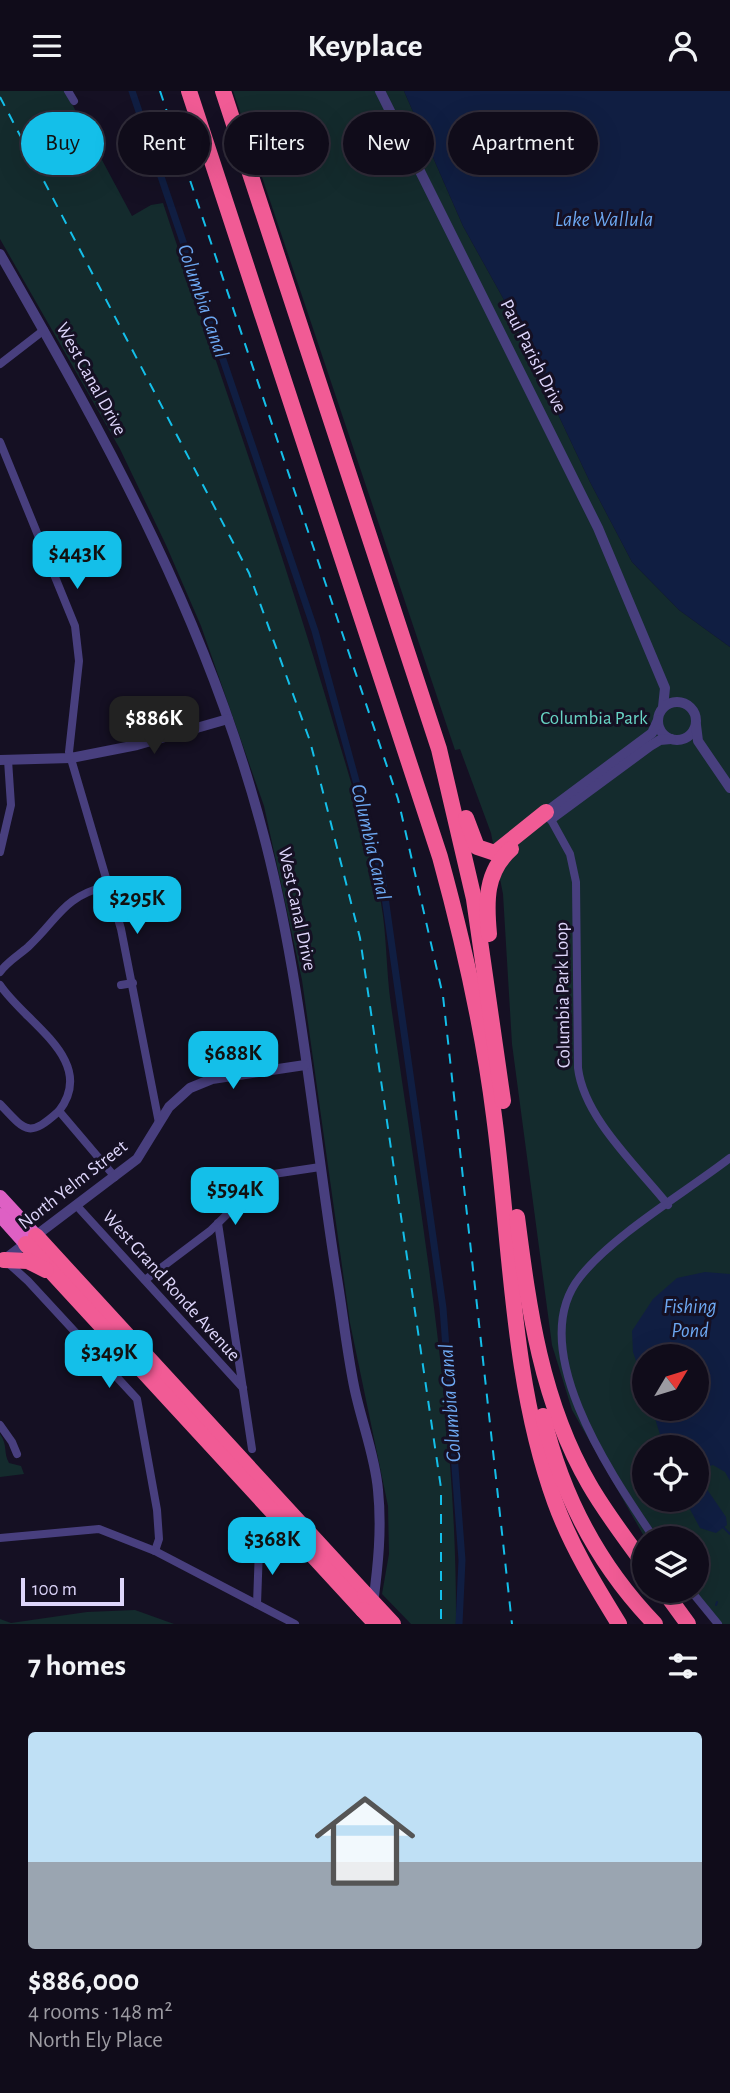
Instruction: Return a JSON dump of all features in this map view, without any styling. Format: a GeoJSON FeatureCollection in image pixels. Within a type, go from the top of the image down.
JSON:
{"type":"FeatureCollection","features":[{"type":"Feature","properties":{"kind":"highway"},"geometry":{"type":"LineString","coordinates":[[189,91],[407,750],[450,893],[491,1088],[526,1381],[544,1466],[561,1516],[585,1567],[619,1624]]}},
{"type":"Feature","properties":{"kind":"highway"},"geometry":{"type":"LineString","coordinates":[[223,91],[439,749],[458,824],[474,899],[498,1062],[540,1402],[566,1491],[605,1563],[655,1624]]}},
{"type":"Feature","properties":{"kind":"highway"},"geometry":{"type":"LineString","coordinates":[[378,562],[416,655],[475,843],[484,852],[498,852],[549,816]]}},
{"type":"Feature","properties":{"kind":"highway"},"geometry":{"type":"LineString","coordinates":[[498,1062],[488,918],[489,884],[505,855],[549,816]]}},
{"type":"Feature","properties":{"kind":"highway"},"geometry":{"type":"LineString","coordinates":[[0,1197],[54,1274],[366,1609],[393,1624]]}},
{"type":"Feature","properties":{"kind":"highway"},"geometry":{"type":"LineString","coordinates":[[0,1215],[31,1240],[366,1609],[376,1624]]}},
{"type":"Feature","properties":{"kind":"highway"},"geometry":{"type":"LineString","coordinates":[[1,1260],[31,1261],[54,1274]]}},
{"type":"Feature","properties":{"kind":"highway"},"geometry":{"type":"LineString","coordinates":[[527,1296],[541,1367],[566,1439],[596,1495],[632,1547]]}},
{"type":"Feature","properties":{"kind":"highway"},"geometry":{"type":"LineString","coordinates":[[526,1381],[549,1471],[570,1523],[602,1577],[642,1624]]}},
{"type":"Feature","properties":{"kind":"highway"},"geometry":{"type":"LineString","coordinates":[[673,1603],[688,1624]]}},
{"type":"Feature","properties":{"kind":"street"},"geometry":{"type":"LineString","coordinates":[[68,91],[74,101]]}},
{"type":"Feature","properties":{"kind":"street","name":"Paul Parish Drive"},"geometry":{"type":"LineString","coordinates":[[380,91],[586,503],[665,690],[663,707]]}},
{"type":"Feature","properties":{"kind":"street","name":"West Canal Drive"},"geometry":{"type":"LineString","coordinates":[[0,254],[117,460],[163,554],[228,719],[265,841],[290,950],[304,1065],[354,1385],[378,1488],[380,1552],[366,1609]]}},
{"type":"Feature","properties":{"kind":"street"},"geometry":{"type":"LineString","coordinates":[[0,363],[44,330]]}},
{"type":"Feature","properties":{"kind":"street"},"geometry":{"type":"LineString","coordinates":[[0,442],[75,626],[79,661],[68,746],[109,885],[133,983],[159,1123]]}},
{"type":"Feature","properties":{"kind":"street","name":"Paul Parish Drive"},"geometry":{"type":"LineString","coordinates":[[645,641],[674,692],[687,704]]}},
{"type":"Feature","properties":{"kind":"street"},"geometry":{"type":"LineString","coordinates":[[549,816],[652,733],[663,707],[672,702],[687,704],[695,713],[698,741],[730,788]]}},
{"type":"Feature","properties":{"kind":"street"},"geometry":{"type":"LineString","coordinates":[[0,852],[11,805],[4,760],[71,758],[136,745],[228,719]]}},
{"type":"Feature","properties":{"kind":"street"},"geometry":{"type":"LineString","coordinates":[[657,720],[661,732],[695,750],[730,788]]}},
{"type":"Feature","properties":{"kind":"street"},"geometry":{"type":"LineString","coordinates":[[549,816],[650,745],[660,740],[675,740],[690,735],[696,725]]}},
{"type":"Feature","properties":{"kind":"street","name":"Columbia Park Loop"},"geometry":{"type":"LineString","coordinates":[[549,816],[570,854],[577,889],[578,1068],[583,1091],[597,1117],[668,1205]]}},
{"type":"Feature","properties":{"kind":"street"},"geometry":{"type":"LineString","coordinates":[[0,972],[31,944],[64,905],[85,892],[109,885]]}},
{"type":"Feature","properties":{"kind":"street"},"geometry":{"type":"LineString","coordinates":[[121,985],[133,983]]}},
{"type":"Feature","properties":{"kind":"street"},"geometry":{"type":"LineString","coordinates":[[0,985],[69,1065],[71,1087],[59,1111],[41,1127],[29,1129],[19,1125],[0,1104]]}},
{"type":"Feature","properties":{"kind":"street","name":"North Yelm Street"},"geometry":{"type":"LineString","coordinates":[[1,1260],[77,1206],[143,1153],[159,1123],[178,1097],[197,1084],[304,1065]]}},
{"type":"Feature","properties":{"kind":"street","name":"West Grand Ronde Avenue"},"geometry":{"type":"LineString","coordinates":[[59,1111],[115,1177]]}},
{"type":"Feature","properties":{"kind":"street"},"geometry":{"type":"LineString","coordinates":[[646,1526],[615,1478],[581,1408],[565,1367],[561,1334],[568,1298],[583,1273],[730,1158]]}},
{"type":"Feature","properties":{"kind":"street"},"geometry":{"type":"LineString","coordinates":[[145,1280],[218,1223],[267,1175],[320,1167]]}},
{"type":"Feature","properties":{"kind":"street","name":"West Grand Ronde Avenue"},"geometry":{"type":"LineString","coordinates":[[77,1206],[243,1388]]}},
{"type":"Feature","properties":{"kind":"street"},"geometry":{"type":"LineString","coordinates":[[218,1223],[252,1449]]}},
{"type":"Feature","properties":{"kind":"street"},"geometry":{"type":"LineString","coordinates":[[1,1260],[28,1281],[137,1399],[157,1510],[159,1539],[155,1551]]}},
{"type":"Feature","properties":{"kind":"street"},"geometry":{"type":"LineString","coordinates":[[0,1425],[17,1454]]}},
{"type":"Feature","properties":{"kind":"street"},"geometry":{"type":"LineString","coordinates":[[0,1538],[99,1529],[155,1551],[295,1624]]}},
{"type":"Feature","properties":{"kind":"street"},"geometry":{"type":"LineString","coordinates":[[257,1604],[259,1548]]}},
{"type":"Feature","properties":{"kind":"street"},"geometry":{"type":"LineString","coordinates":[[701,1603],[718,1624]]}},
{"type":"Feature","properties":{"kind":"green space"},"geometry":{"type":"Polygon","coordinates":[[[0,91],[65,91],[76,112],[21,112],[21,175],[104,175],[104,164],[132,216],[151,205],[163,203],[289,579],[350,779],[381,903],[391,1005],[425,1236],[444,1391],[455,1546],[456,1624],[411,1624],[382,1594],[389,1554],[388,1506],[350,1323],[302,980],[264,806],[201,626],[166,545],[120,449],[0,239],[0,91]]]}},
{"type":"Feature","properties":{"kind":"green space","name":"Columbia Park"},"geometry":{"type":"Polygon","coordinates":[[[233,91],[404,91],[413,112],[343,112],[343,175],[434,175],[434,160],[463,226],[503,298],[590,482],[632,562],[679,610],[730,647],[730,1624],[714,1624],[697,1603],[709,1603],[709,1526],[638,1526],[572,1410],[552,1345],[512,1044],[503,894],[491,833],[460,749],[455,750],[261,175],[329,175],[329,112],[240,112],[233,91]]]}},
{"type":"Feature","properties":{"kind":"green space"},"geometry":{"type":"Polygon","coordinates":[[[0,1434],[9,1463],[21,1466],[24,1474],[0,1477],[0,1434]]]}},
{"type":"Feature","properties":{"kind":"green space"},"geometry":{"type":"Polygon","coordinates":[[[135,1610],[174,1624],[0,1624],[0,1619],[11,1623],[87,1612],[135,1610]]]}},
{"type":"Feature","properties":{"kind":"water","name":"Lake Wallula"},"geometry":{"type":"Polygon","coordinates":[[[404,91],[730,91],[730,647],[679,610],[632,562],[590,482],[503,298],[463,226],[434,160],[434,112],[413,112],[404,91]]]}},
{"type":"Feature","properties":{"kind":"water","name":"Fishing Pond"},"geometry":{"type":"Polygon","coordinates":[[[705,1272],[730,1274],[730,1481],[725,1472],[713,1465],[709,1466],[709,1435],[660,1435],[656,1421],[709,1421],[709,1344],[633,1344],[632,1331],[653,1299],[677,1278],[705,1272]]]}},
{"type":"Feature","properties":{"kind":"water","name":"Fishing Pond"},"geometry":{"type":"Polygon","coordinates":[[[709,1492],[726,1517],[727,1525],[716,1533],[709,1531],[709,1526],[699,1526],[691,1512],[709,1512],[709,1492]]]}},
{"type":"Feature","properties":{"kind":"waterway","name":"Columbia Canal"},"geometry":{"type":"LineString","coordinates":[[132,91],[315,631],[382,876],[443,1308],[462,1560],[459,1624]]}},
{"type":"Feature","properties":{"kind":"waterway"},"geometry":{"type":"LineString","coordinates":[[723,1527],[730,1534]]}},
{"type":"Feature","properties":{"kind":"railway"},"geometry":{"type":"LineString","coordinates":[[160,91],[398,799],[443,996],[512,1624]]}},
{"type":"Feature","properties":{"kind":"railway"},"geometry":{"type":"LineString","coordinates":[[0,97],[249,573],[310,741],[360,938],[441,1488],[441,1624]]}}]}
